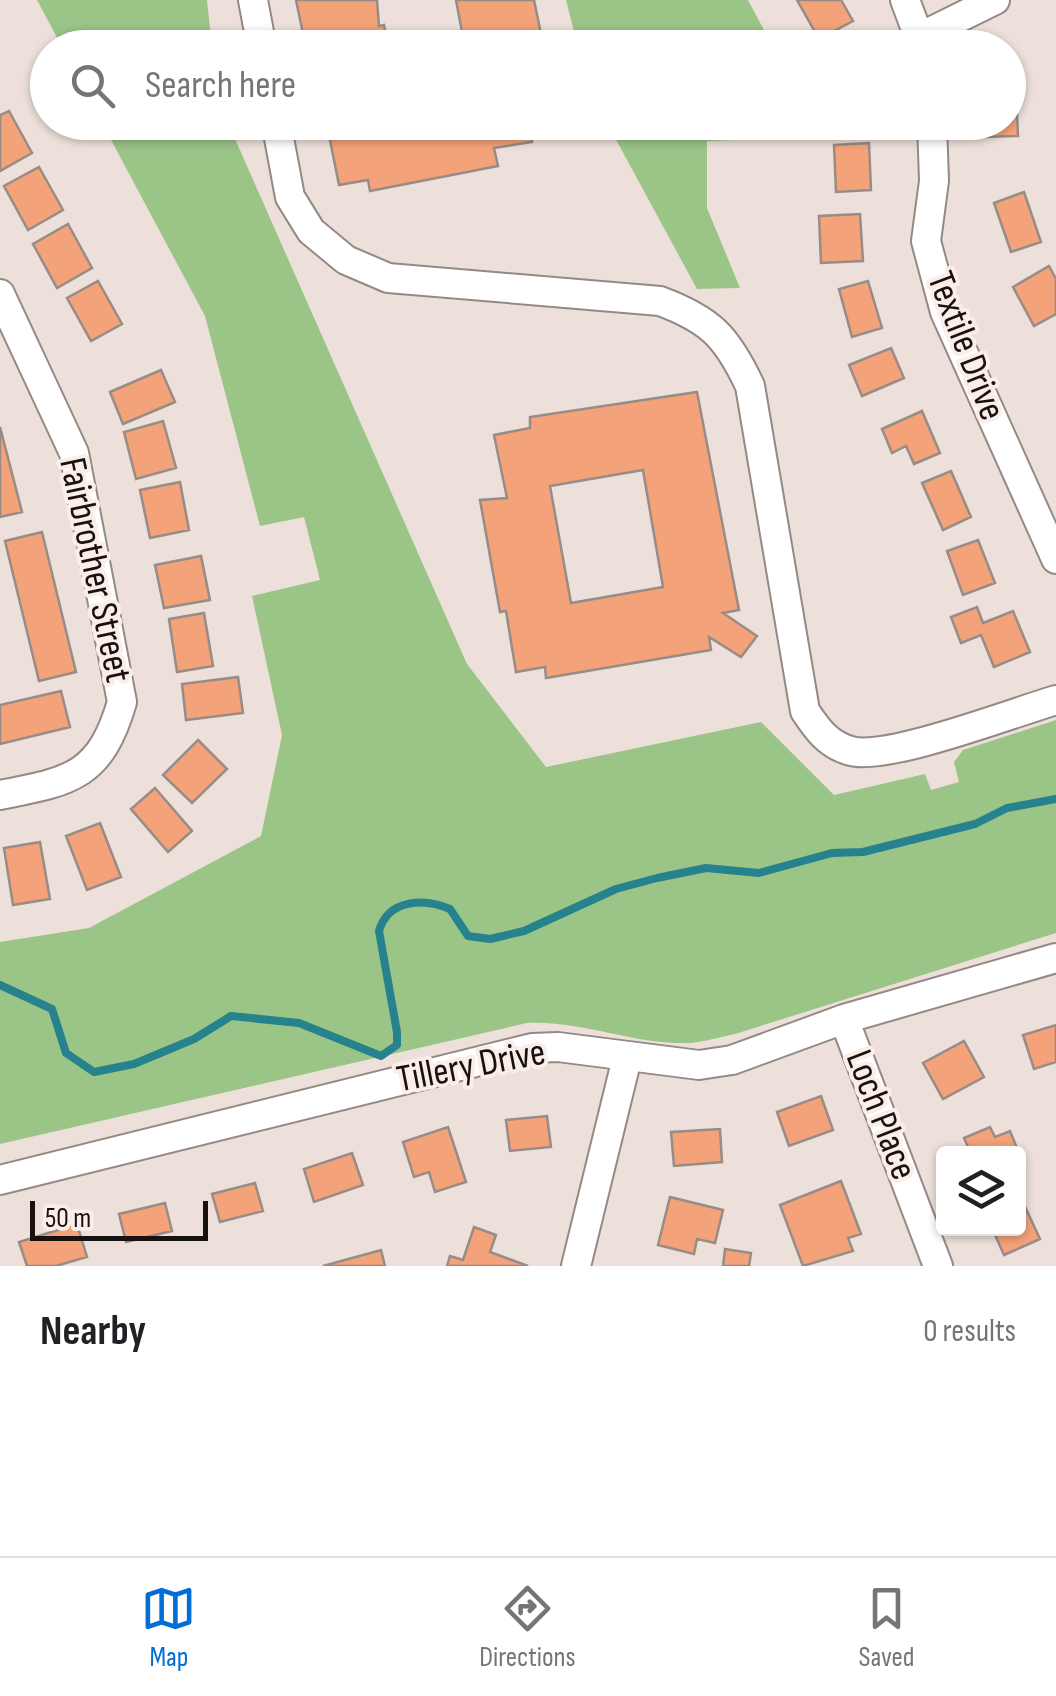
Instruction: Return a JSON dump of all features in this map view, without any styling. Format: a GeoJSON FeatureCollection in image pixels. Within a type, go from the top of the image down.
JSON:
{"type":"FeatureCollection","features":[{"type":"Feature","properties":{"kind":"street"},"geometry":{"type":"LineString","coordinates":[[253,0],[259,30]]}},
{"type":"Feature","properties":{"kind":"street"},"geometry":{"type":"LineString","coordinates":[[905,0],[918,30]]}},
{"type":"Feature","properties":{"kind":"street"},"geometry":{"type":"LineString","coordinates":[[944,30],[995,0]]}},
{"type":"Feature","properties":{"kind":"street"},"geometry":{"type":"LineString","coordinates":[[279,140],[290,198],[311,231],[346,260],[388,278],[660,301],[698,316],[732,347],[750,386],[805,711],[823,737],[852,752],[893,749],[1056,700]]}},
{"type":"Feature","properties":{"kind":"street","name":"Textile Drive"},"geometry":{"type":"LineString","coordinates":[[933,140],[934,181],[926,240],[945,312],[1056,559]]}},
{"type":"Feature","properties":{"kind":"street","name":"Fairbrother Street"},"geometry":{"type":"LineString","coordinates":[[0,294],[74,453],[122,702],[111,739],[89,769],[54,784],[0,795]]}},
{"type":"Feature","properties":{"kind":"street","name":"Tillery Drive"},"geometry":{"type":"LineString","coordinates":[[0,1180],[532,1048],[558,1047],[699,1065],[732,1060],[844,1020],[1056,958]]}},
{"type":"Feature","properties":{"kind":"street","name":"Loch Place"},"geometry":{"type":"LineString","coordinates":[[844,1020],[938,1266]]}},
{"type":"Feature","properties":{"kind":"street"},"geometry":{"type":"LineString","coordinates":[[576,1266],[627,1058]]}},
{"type":"Feature","properties":{"kind":"green space"},"geometry":{"type":"Polygon","coordinates":[[[37,0],[207,0],[210,30],[53,30],[37,0]]]}},
{"type":"Feature","properties":{"kind":"green space"},"geometry":{"type":"Polygon","coordinates":[[[566,0],[748,0],[764,30],[574,30],[566,0]]]}},
{"type":"Feature","properties":{"kind":"green space"},"geometry":{"type":"Polygon","coordinates":[[[111,140],[236,140],[467,664],[546,767],[761,722],[834,795],[925,774],[931,790],[959,782],[954,762],[963,750],[1056,720],[1056,933],[706,1041],[669,1043],[568,1025],[527,1023],[0,1144],[0,942],[89,928],[261,836],[282,735],[252,596],[320,580],[304,517],[260,526],[205,316],[111,140]]]}},
{"type":"Feature","properties":{"kind":"green space"},"geometry":{"type":"Polygon","coordinates":[[[616,140],[736,140],[707,141],[707,208],[740,288],[697,289],[616,140]]]}},
{"type":"Feature","properties":{"kind":"building"},"geometry":{"type":"Polygon","coordinates":[[[296,0],[377,0],[379,26],[384,25],[385,30],[302,30],[296,0]]]}},
{"type":"Feature","properties":{"kind":"building"},"geometry":{"type":"Polygon","coordinates":[[[456,0],[534,0],[540,30],[462,30],[456,0]]]}},
{"type":"Feature","properties":{"kind":"building"},"geometry":{"type":"Polygon","coordinates":[[[797,0],[841,0],[853,21],[836,30],[814,30],[797,0]]]}},
{"type":"Feature","properties":{"kind":"building"},"geometry":{"type":"Polygon","coordinates":[[[9,111],[32,153],[0,171],[0,115],[9,111]]]}},
{"type":"Feature","properties":{"kind":"building"},"geometry":{"type":"Polygon","coordinates":[[[330,140],[532,140],[494,148],[498,166],[370,191],[368,180],[339,185],[330,140]]]}},
{"type":"Feature","properties":{"kind":"building"},"geometry":{"type":"Polygon","coordinates":[[[869,143],[871,190],[836,192],[834,145],[869,143]]]}},
{"type":"Feature","properties":{"kind":"building"},"geometry":{"type":"Polygon","coordinates":[[[39,167],[63,210],[28,230],[4,186],[39,167]]]}},
{"type":"Feature","properties":{"kind":"building"},"geometry":{"type":"Polygon","coordinates":[[[1024,192],[1041,242],[1011,252],[994,203],[1024,192]]]}},
{"type":"Feature","properties":{"kind":"building"},"geometry":{"type":"Polygon","coordinates":[[[860,214],[863,261],[821,263],[819,216],[860,214]]]}},
{"type":"Feature","properties":{"kind":"building"},"geometry":{"type":"Polygon","coordinates":[[[68,224],[92,268],[57,288],[33,244],[68,224]]]}},
{"type":"Feature","properties":{"kind":"building"},"geometry":{"type":"Polygon","coordinates":[[[1049,266],[1056,279],[1056,314],[1034,326],[1013,287],[1049,266]]]}},
{"type":"Feature","properties":{"kind":"building"},"geometry":{"type":"Polygon","coordinates":[[[98,281],[122,324],[91,341],[67,298],[98,281]]]}},
{"type":"Feature","properties":{"kind":"building"},"geometry":{"type":"Polygon","coordinates":[[[868,281],[882,328],[852,337],[839,289],[868,281]]]}},
{"type":"Feature","properties":{"kind":"building"},"geometry":{"type":"Polygon","coordinates":[[[891,348],[904,378],[862,396],[849,365],[891,348]]]}},
{"type":"Feature","properties":{"kind":"building"},"geometry":{"type":"Polygon","coordinates":[[[161,370],[175,402],[123,424],[110,392],[161,370]]]}},
{"type":"Feature","properties":{"kind":"building"},"geometry":{"type":"Polygon","coordinates":[[[697,392],[739,610],[723,613],[757,636],[741,657],[709,637],[711,650],[546,678],[545,667],[516,672],[506,611],[500,612],[480,500],[507,498],[494,435],[530,428],[530,417],[697,392]],[[643,470],[550,486],[571,603],[663,587],[643,470]]]}},
{"type":"Feature","properties":{"kind":"building"},"geometry":{"type":"Polygon","coordinates":[[[922,411],[940,453],[914,464],[906,446],[892,453],[882,429],[922,411]]]}},
{"type":"Feature","properties":{"kind":"building"},"geometry":{"type":"Polygon","coordinates":[[[163,421],[176,468],[136,479],[124,432],[163,421]]]}},
{"type":"Feature","properties":{"kind":"building"},"geometry":{"type":"Polygon","coordinates":[[[0,427],[22,512],[0,517],[0,427]]]}},
{"type":"Feature","properties":{"kind":"building"},"geometry":{"type":"Polygon","coordinates":[[[951,471],[971,517],[943,530],[922,483],[951,471]]]}},
{"type":"Feature","properties":{"kind":"building"},"geometry":{"type":"Polygon","coordinates":[[[180,482],[189,530],[150,538],[140,490],[180,482]]]}},
{"type":"Feature","properties":{"kind":"building"},"geometry":{"type":"Polygon","coordinates":[[[42,532],[76,672],[39,681],[5,541],[42,532]]]}},
{"type":"Feature","properties":{"kind":"building"},"geometry":{"type":"Polygon","coordinates":[[[978,540],[995,583],[963,595],[947,551],[978,540]]]}},
{"type":"Feature","properties":{"kind":"building"},"geometry":{"type":"Polygon","coordinates":[[[201,556],[210,600],[164,608],[155,565],[201,556]]]}},
{"type":"Feature","properties":{"kind":"building"},"geometry":{"type":"Polygon","coordinates":[[[977,607],[983,623],[1013,611],[1030,652],[994,667],[981,635],[961,643],[951,617],[977,607]]]}},
{"type":"Feature","properties":{"kind":"building"},"geometry":{"type":"Polygon","coordinates":[[[204,613],[213,666],[177,672],[169,619],[204,613]]]}},
{"type":"Feature","properties":{"kind":"building"},"geometry":{"type":"Polygon","coordinates":[[[238,677],[243,713],[186,720],[182,684],[238,677]]]}},
{"type":"Feature","properties":{"kind":"building"},"geometry":{"type":"Polygon","coordinates":[[[61,691],[70,727],[0,744],[0,705],[61,691]]]}},
{"type":"Feature","properties":{"kind":"building"},"geometry":{"type":"Polygon","coordinates":[[[198,740],[227,769],[192,803],[163,775],[198,740]]]}},
{"type":"Feature","properties":{"kind":"building"},"geometry":{"type":"Polygon","coordinates":[[[155,788],[192,831],[168,852],[131,809],[155,788]]]}},
{"type":"Feature","properties":{"kind":"building"},"geometry":{"type":"Polygon","coordinates":[[[100,823],[121,877],[87,890],[66,836],[100,823]]]}},
{"type":"Feature","properties":{"kind":"building"},"geometry":{"type":"Polygon","coordinates":[[[40,842],[50,899],[13,905],[4,848],[40,842]]]}},
{"type":"Feature","properties":{"kind":"building"},"geometry":{"type":"Polygon","coordinates":[[[1056,1025],[1056,1062],[1034,1069],[1023,1035],[1056,1025]]]}},
{"type":"Feature","properties":{"kind":"building"},"geometry":{"type":"Polygon","coordinates":[[[964,1041],[984,1077],[943,1099],[923,1063],[964,1041]]]}},
{"type":"Feature","properties":{"kind":"building"},"geometry":{"type":"Polygon","coordinates":[[[821,1096],[833,1130],[789,1146],[777,1112],[821,1096]]]}},
{"type":"Feature","properties":{"kind":"building"},"geometry":{"type":"Polygon","coordinates":[[[547,1116],[551,1147],[510,1151],[506,1120],[547,1116]]]}},
{"type":"Feature","properties":{"kind":"building"},"geometry":{"type":"Polygon","coordinates":[[[448,1127],[466,1182],[435,1192],[429,1172],[414,1177],[403,1142],[448,1127]]]}},
{"type":"Feature","properties":{"kind":"building"},"geometry":{"type":"Polygon","coordinates":[[[990,1127],[995,1137],[1010,1131],[1016,1146],[968,1146],[964,1138],[990,1127]]]}},
{"type":"Feature","properties":{"kind":"building"},"geometry":{"type":"Polygon","coordinates":[[[720,1129],[722,1162],[674,1166],[671,1132],[720,1129]]]}},
{"type":"Feature","properties":{"kind":"building"},"geometry":{"type":"Polygon","coordinates":[[[352,1153],[363,1185],[314,1202],[304,1169],[352,1153]]]}},
{"type":"Feature","properties":{"kind":"building"},"geometry":{"type":"Polygon","coordinates":[[[841,1181],[861,1234],[848,1238],[853,1251],[803,1266],[780,1205],[841,1181]]]}},
{"type":"Feature","properties":{"kind":"building"},"geometry":{"type":"Polygon","coordinates":[[[255,1183],[263,1211],[220,1222],[212,1194],[255,1183]]]}},
{"type":"Feature","properties":{"kind":"building"},"geometry":{"type":"Polygon","coordinates":[[[670,1197],[723,1210],[715,1243],[697,1239],[694,1254],[658,1245],[670,1197]]]}},
{"type":"Feature","properties":{"kind":"building"},"geometry":{"type":"Polygon","coordinates":[[[165,1203],[172,1231],[126,1242],[119,1214],[165,1203]]]}},
{"type":"Feature","properties":{"kind":"building"},"geometry":{"type":"Polygon","coordinates":[[[1026,1209],[1040,1239],[1004,1255],[996,1236],[1026,1236],[1026,1209]]]}},
{"type":"Feature","properties":{"kind":"building"},"geometry":{"type":"Polygon","coordinates":[[[77,1224],[87,1257],[56,1266],[27,1266],[19,1242],[77,1224]]]}},
{"type":"Feature","properties":{"kind":"building"},"geometry":{"type":"Polygon","coordinates":[[[474,1227],[496,1235],[490,1252],[528,1266],[447,1266],[450,1256],[463,1260],[474,1227]]]}},
{"type":"Feature","properties":{"kind":"building"},"geometry":{"type":"Polygon","coordinates":[[[725,1249],[751,1253],[749,1266],[723,1266],[725,1249]]]}},
{"type":"Feature","properties":{"kind":"building"},"geometry":{"type":"Polygon","coordinates":[[[381,1250],[385,1266],[323,1266],[381,1250]]]}},
{"type":"Feature","properties":{"kind":"waterway"},"geometry":{"type":"LineString","coordinates":[[0,985],[52,1009],[66,1053],[94,1072],[134,1064],[194,1039],[231,1016],[299,1023],[381,1056],[397,1045],[397,1032],[379,931],[384,920],[399,907],[429,903],[450,909],[468,936],[490,939],[524,931],[616,889],[657,878],[706,868],[759,873],[832,853],[863,852],[975,824],[1007,808],[1056,799]]}}]}
